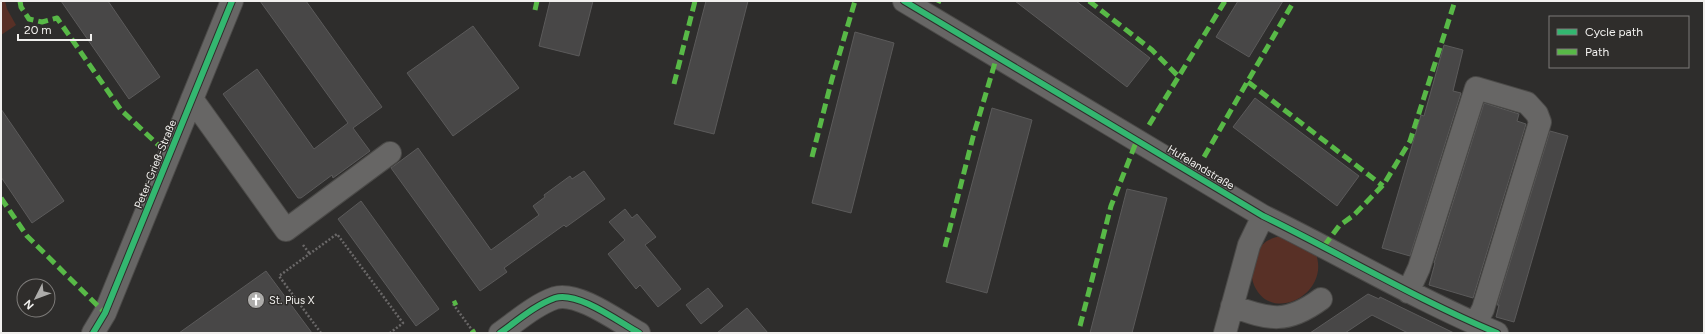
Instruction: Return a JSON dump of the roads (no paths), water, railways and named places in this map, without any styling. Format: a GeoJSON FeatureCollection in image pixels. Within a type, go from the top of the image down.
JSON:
{"type":"FeatureCollection","features":[{"type":"Feature","properties":{"kind":"street","name":"Peter-Grieß-Straße"},"geometry":{"type":"LineString","coordinates":[[93,333],[105,313],[232,1]]}},
{"type":"Feature","properties":{"kind":"street","name":"Hufelandstraße"},"geometry":{"type":"LineString","coordinates":[[904,1],[1263,216],[1324,246],[1408,292],[1497,333]]}},
{"type":"Feature","properties":{"kind":"street"},"geometry":{"type":"LineString","coordinates":[[1408,292],[1419,268],[1476,88],[1527,103],[1537,114],[1540,122],[1483,309],[1475,324]]}},
{"type":"Feature","properties":{"kind":"street"},"geometry":{"type":"LineString","coordinates":[[192,99],[286,230],[390,153]]}},
{"type":"Feature","properties":{"kind":"street"},"geometry":{"type":"LineString","coordinates":[[1225,333],[1248,245],[1263,216]]}},
{"type":"Feature","properties":{"kind":"street"},"geometry":{"type":"LineString","coordinates":[[500,333],[542,304],[556,298],[569,297],[582,301],[639,333]]}},
{"type":"Feature","properties":{"kind":"street"},"geometry":{"type":"LineString","coordinates":[[1232,306],[1259,316],[1281,318],[1305,311],[1322,299]]}},
{"type":"Feature","properties":{"kind":"place","name":"St. Pius X"},"geometry":{"type":"Point","coordinates":[256,300]}}]}
